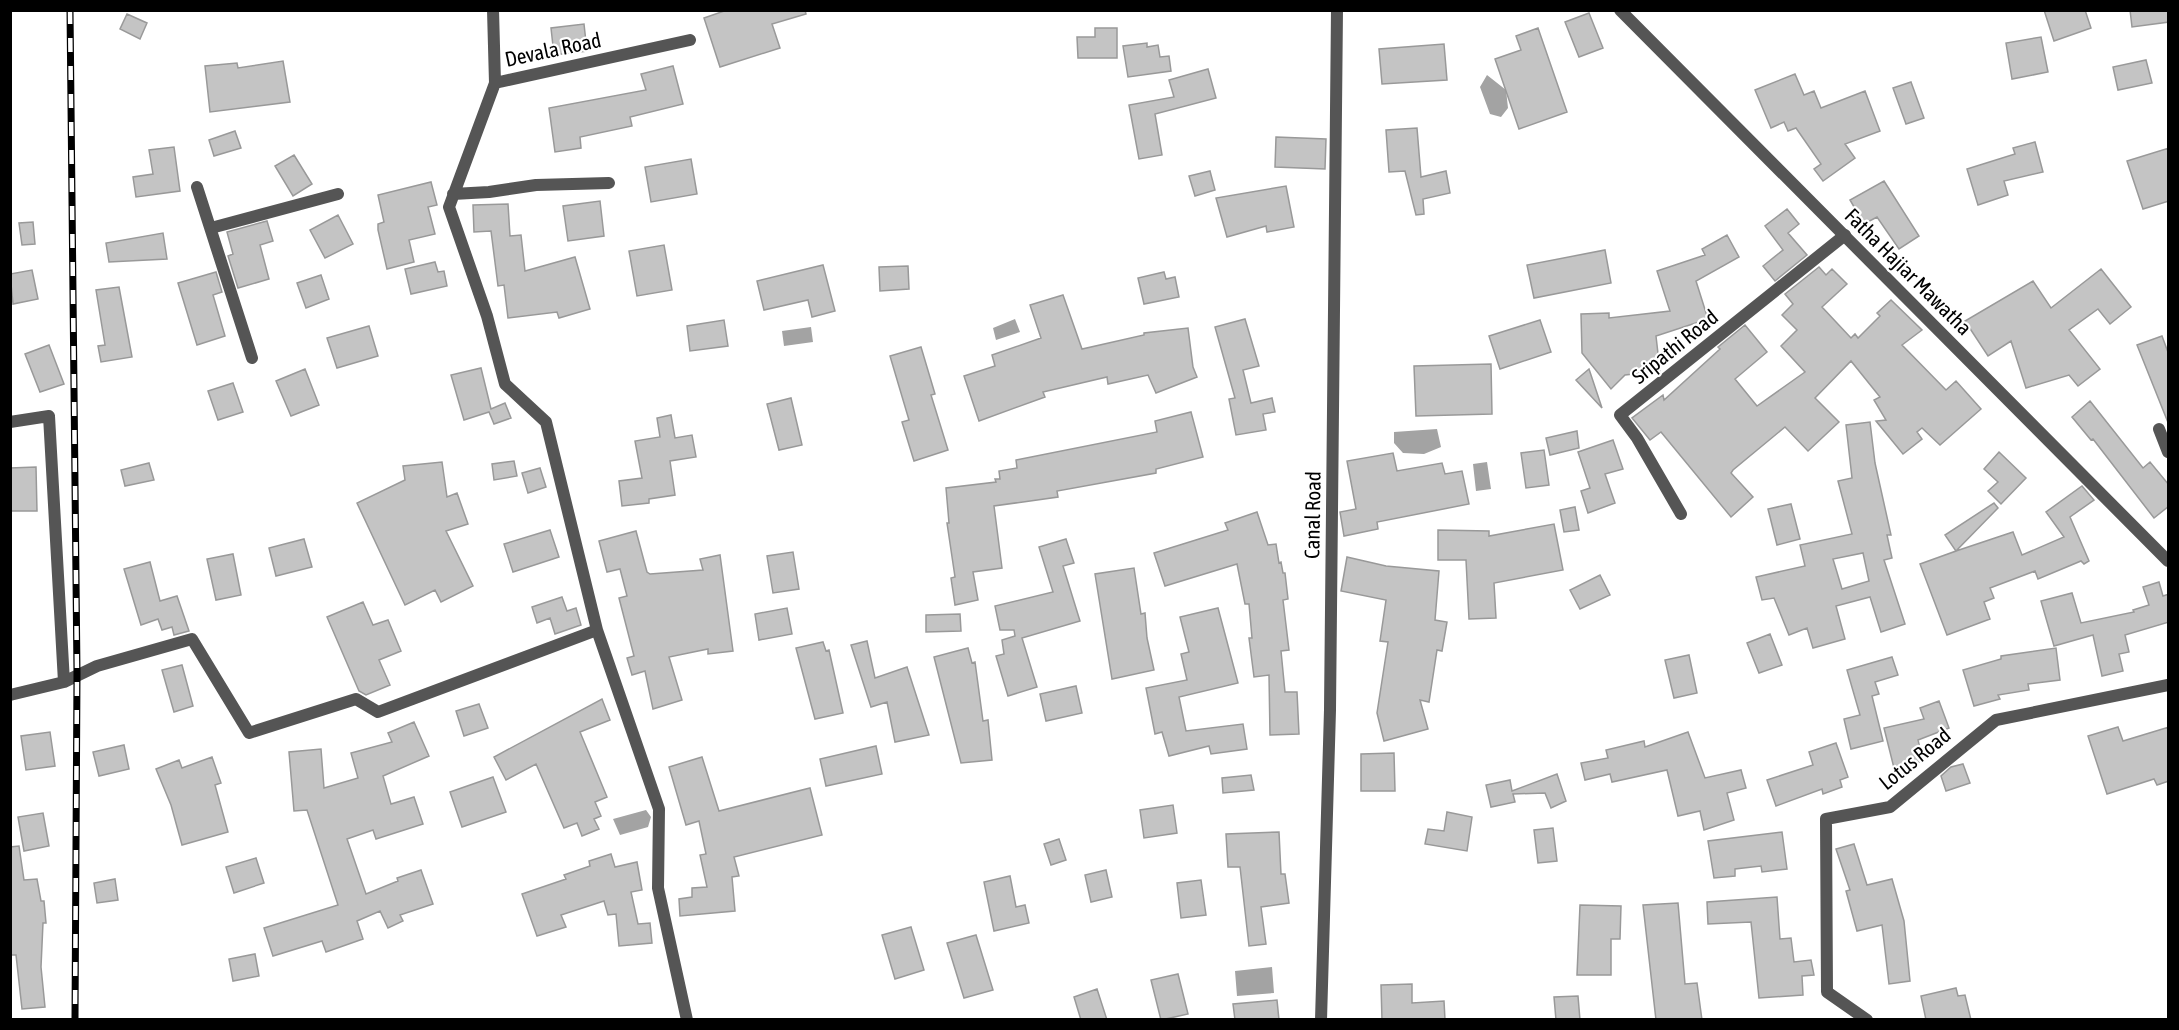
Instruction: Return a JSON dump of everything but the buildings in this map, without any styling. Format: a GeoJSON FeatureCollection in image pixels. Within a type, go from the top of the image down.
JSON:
{"type":"FeatureCollection","features":[{"type":"Feature","properties":{"kind":"street","name":"Devala Road"},"geometry":{"type":"LineString","coordinates":[[493,10],[495,83],[690,40]]}},
{"type":"Feature","properties":{"kind":"street","name":"Canal Road"},"geometry":{"type":"LineString","coordinates":[[1321,1020],[1330,710],[1337,10]]}},
{"type":"Feature","properties":{"kind":"street","name":"Fatha Hajiar Mawatha"},"geometry":{"type":"LineString","coordinates":[[1620,10],[2169,561]]}},
{"type":"Feature","properties":{"kind":"street"},"geometry":{"type":"LineString","coordinates":[[495,83],[449,207],[487,316],[505,384],[546,422],[597,630],[659,809],[658,888],[687,1020]]}},
{"type":"Feature","properties":{"kind":"street"},"geometry":{"type":"LineString","coordinates":[[453,194],[536,186],[609,183]]}},
{"type":"Feature","properties":{"kind":"street"},"geometry":{"type":"LineString","coordinates":[[197,188],[252,358]]}},
{"type":"Feature","properties":{"kind":"street"},"geometry":{"type":"LineString","coordinates":[[211,228],[338,194]]}},
{"type":"Feature","properties":{"kind":"street","name":"Sripathi Road"},"geometry":{"type":"LineString","coordinates":[[1681,514],[1637,438],[1620,415],[1845,236]]}},
{"type":"Feature","properties":{"kind":"street"},"geometry":{"type":"LineString","coordinates":[[10,422],[49,416],[64,682]]}},
{"type":"Feature","properties":{"kind":"street"},"geometry":{"type":"LineString","coordinates":[[2159,429],[2169,452]]}},
{"type":"Feature","properties":{"kind":"street"},"geometry":{"type":"LineString","coordinates":[[10,695],[64,682],[97,666],[192,639],[249,733],[356,699],[378,712],[597,630]]}},
{"type":"Feature","properties":{"kind":"street","name":"Lotus Road"},"geometry":{"type":"LineString","coordinates":[[1867,1020],[1827,992],[1826,819],[1890,807],[1996,720],[2169,685]]}},
{"type":"Feature","properties":{"kind":"shaded area"},"geometry":{"type":"Polygon","coordinates":[[[1487,75],[1506,90],[1508,108],[1501,117],[1490,114],[1480,87],[1487,75]]]}},
{"type":"Feature","properties":{"kind":"shaded area"},"geometry":{"type":"Polygon","coordinates":[[[1015,319],[1020,332],[996,340],[993,328],[1015,319]]]}},
{"type":"Feature","properties":{"kind":"shaded area"},"geometry":{"type":"Polygon","coordinates":[[[811,327],[813,342],[784,346],[782,331],[811,327]]]}},
{"type":"Feature","properties":{"kind":"shaded area"},"geometry":{"type":"Polygon","coordinates":[[[1437,429],[1441,447],[1424,454],[1403,453],[1394,443],[1394,432],[1437,429]]]}},
{"type":"Feature","properties":{"kind":"shaded area"},"geometry":{"type":"Polygon","coordinates":[[[1487,462],[1491,489],[1476,491],[1473,464],[1487,462]]]}},
{"type":"Feature","properties":{"kind":"shaded area"},"geometry":{"type":"Polygon","coordinates":[[[646,810],[651,817],[648,827],[620,835],[613,819],[646,810]]]}},
{"type":"Feature","properties":{"kind":"shaded area"},"geometry":{"type":"Polygon","coordinates":[[[1272,967],[1274,993],[1237,996],[1235,971],[1272,967]]]}},
{"type":"Feature","properties":{"kind":"railway"},"geometry":{"type":"LineString","coordinates":[[70,10],[77,673],[75,1020]]}}]}
